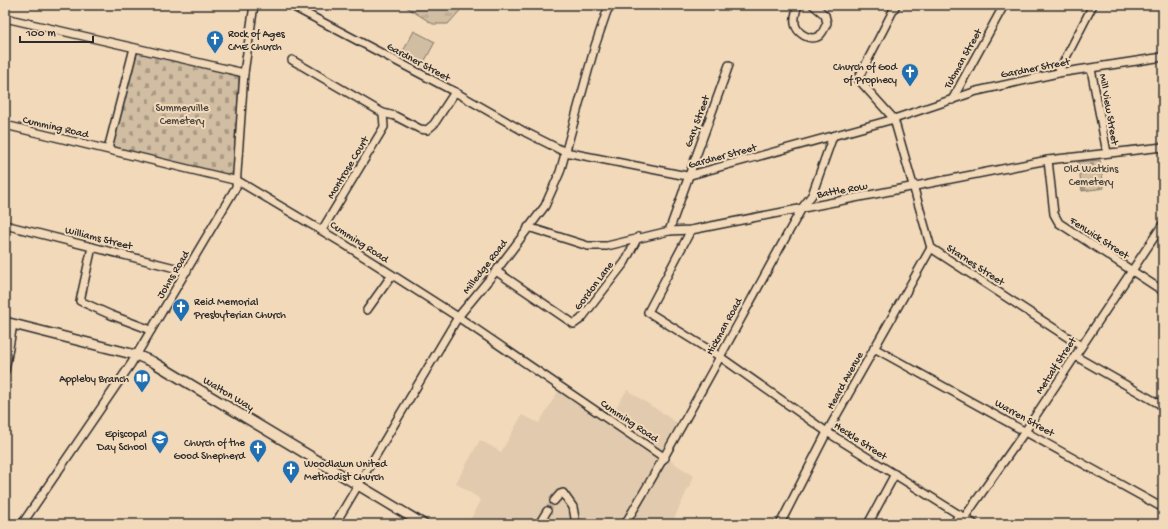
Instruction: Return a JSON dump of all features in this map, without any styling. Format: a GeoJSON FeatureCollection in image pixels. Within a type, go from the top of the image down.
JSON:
{"type":"FeatureCollection","features":[{"type":"Feature","properties":{"kind":"main road","name":"Walton Way"},"geometry":{"type":"LineString","coordinates":[[9,323],[136,355],[154,362],[423,524]]}},
{"type":"Feature","properties":{"kind":"street","name":"Johns Road"},"geometry":{"type":"LineString","coordinates":[[22,524],[136,355],[187,271],[238,181],[244,73],[254,5]]}},
{"type":"Feature","properties":{"kind":"street","name":"Gardner Street"},"geometry":{"type":"LineString","coordinates":[[290,5],[455,92],[493,115],[566,152],[687,176],[894,119],[977,91],[1058,73],[1163,57]]}},
{"type":"Feature","properties":{"kind":"street","name":"Milledge Road"},"geometry":{"type":"LineString","coordinates":[[335,524],[458,318],[545,206],[555,186],[596,46],[607,11],[611,5]]}},
{"type":"Feature","properties":{"kind":"street"},"geometry":{"type":"LineString","coordinates":[[798,5],[794,22],[797,30],[805,36],[815,38],[820,35],[827,23],[825,16],[813,5]]}},
{"type":"Feature","properties":{"kind":"street"},"geometry":{"type":"LineString","coordinates":[[894,119],[858,79],[896,5]]}},
{"type":"Feature","properties":{"kind":"street","name":"Tubman Street"},"geometry":{"type":"LineString","coordinates":[[952,100],[1004,5]]}},
{"type":"Feature","properties":{"kind":"street"},"geometry":{"type":"LineString","coordinates":[[1058,73],[1093,5]]}},
{"type":"Feature","properties":{"kind":"street"},"geometry":{"type":"LineString","coordinates":[[5,19],[244,73]]}},
{"type":"Feature","properties":{"kind":"street"},"geometry":{"type":"LineString","coordinates":[[108,149],[134,48]]}},
{"type":"Feature","properties":{"kind":"street"},"geometry":{"type":"LineString","coordinates":[[292,60],[383,113],[395,116],[420,129],[427,130],[434,124],[455,92]]}},
{"type":"Feature","properties":{"kind":"street","name":"Gary Street"},"geometry":{"type":"LineString","coordinates":[[669,231],[687,176],[729,65]]}},
{"type":"Feature","properties":{"kind":"street","name":"Mill View Street"},"geometry":{"type":"LineString","coordinates":[[1091,69],[1107,153]]}},
{"type":"Feature","properties":{"kind":"street","name":"Montrose Court"},"geometry":{"type":"LineString","coordinates":[[322,230],[384,127],[383,113]]}},
{"type":"Feature","properties":{"kind":"street","name":"Starnes Street"},"geometry":{"type":"LineString","coordinates":[[894,119],[915,187],[931,248],[1081,346]]}},
{"type":"Feature","properties":{"kind":"street","name":"Cumming Road"},"geometry":{"type":"LineString","coordinates":[[5,125],[238,181],[322,230],[392,275],[665,458]]}},
{"type":"Feature","properties":{"kind":"street","name":"Hickman Road"},"geometry":{"type":"LineString","coordinates":[[625,524],[665,458],[719,356],[802,208],[812,195],[833,136]]}},
{"type":"Feature","properties":{"kind":"street","name":"Battle Row"},"geometry":{"type":"LineString","coordinates":[[528,227],[588,246],[607,246],[669,231],[691,230],[1048,160],[1163,148]]}},
{"type":"Feature","properties":{"kind":"street","name":"Fenwick Street"},"geometry":{"type":"LineString","coordinates":[[1048,160],[1054,214],[1059,223],[1163,291]]}},
{"type":"Feature","properties":{"kind":"street","name":"Metcalf Street"},"geometry":{"type":"LineString","coordinates":[[954,524],[962,516],[1026,430],[1163,224]]}},
{"type":"Feature","properties":{"kind":"street","name":"Williams Street"},"geometry":{"type":"LineString","coordinates":[[5,225],[187,271]]}},
{"type":"Feature","properties":{"kind":"street"},"geometry":{"type":"LineString","coordinates":[[691,230],[648,312],[719,356]]}},
{"type":"Feature","properties":{"kind":"street","name":"Gordon Lane"},"geometry":{"type":"LineString","coordinates":[[496,271],[574,324],[581,319],[625,262],[638,238]]}},
{"type":"Feature","properties":{"kind":"street"},"geometry":{"type":"LineString","coordinates":[[92,247],[80,301],[111,315],[151,330]]}},
{"type":"Feature","properties":{"kind":"street","name":"Heard Avenue"},"geometry":{"type":"LineString","coordinates":[[780,524],[827,432],[931,248]]}},
{"type":"Feature","properties":{"kind":"street"},"geometry":{"type":"LineString","coordinates":[[367,310],[392,275]]}},
{"type":"Feature","properties":{"kind":"street"},"geometry":{"type":"LineString","coordinates":[[5,371],[9,323]]}},
{"type":"Feature","properties":{"kind":"street","name":"Warren Street"},"geometry":{"type":"LineString","coordinates":[[874,348],[1026,430],[1163,508]]}},
{"type":"Feature","properties":{"kind":"street","name":"Heckle Street"},"geometry":{"type":"LineString","coordinates":[[719,356],[827,432],[974,524]]}},
{"type":"Feature","properties":{"kind":"street"},"geometry":{"type":"LineString","coordinates":[[1075,356],[1163,406]]}},
{"type":"Feature","properties":{"kind":"street"},"geometry":{"type":"LineString","coordinates":[[868,524],[895,474]]}},
{"type":"Feature","properties":{"kind":"street"},"geometry":{"type":"LineString","coordinates":[[554,501],[560,494],[563,493],[573,507],[576,524]]}},
{"type":"Feature","properties":{"kind":"street"},"geometry":{"type":"LineString","coordinates":[[539,524],[547,511]]}},
{"type":"Feature","properties":{"kind":"shaded area"},"geometry":{"type":"Polygon","coordinates":[[[563,383],[611,415],[627,390],[685,428],[669,460],[694,476],[673,521],[680,524],[468,524],[481,500],[456,483],[480,440],[501,452],[522,415],[539,423],[563,383]]]}},
{"type":"Feature","properties":{"kind":"green space"},"geometry":{"type":"Polygon","coordinates":[[[403,5],[465,5],[448,24],[433,24],[403,5]]]}},
{"type":"Feature","properties":{"kind":"green space"},"geometry":{"type":"Polygon","coordinates":[[[414,31],[435,42],[422,66],[401,55],[414,31]]]}},
{"type":"Feature","properties":{"kind":"green space","name":"Summerville Cemetery"},"geometry":{"type":"Polygon","coordinates":[[[139,53],[227,72],[239,77],[234,169],[231,174],[227,175],[111,146],[135,55],[139,53]]]}},
{"type":"Feature","properties":{"kind":"green space","name":"Old Watkins Cemetery"},"geometry":{"type":"Polygon","coordinates":[[[1100,160],[1104,188],[1082,191],[1078,162],[1100,160]]]}},
{"type":"Feature","properties":{"kind":"tunnel"},"geometry":{"type":"LineString","coordinates":[[547,511],[554,501]]}},
{"type":"Feature","properties":{"kind":"place","name":"Rock of Ages CME Church"},"geometry":{"type":"Point","coordinates":[215,54]}},
{"type":"Feature","properties":{"kind":"place","name":"Church of God of Prophecy"},"geometry":{"type":"Point","coordinates":[910,87]}},
{"type":"Feature","properties":{"kind":"place","name":"Reid Memorial Presbyterian Church"},"geometry":{"type":"Point","coordinates":[181,322]}},
{"type":"Feature","properties":{"kind":"place","name":"Appleby Branch"},"geometry":{"type":"Point","coordinates":[142,393]}},
{"type":"Feature","properties":{"kind":"place","name":"Episcopal Day School"},"geometry":{"type":"Point","coordinates":[160,454]}},
{"type":"Feature","properties":{"kind":"place","name":"Church of the Good Shepherd"},"geometry":{"type":"Point","coordinates":[258,463]}},
{"type":"Feature","properties":{"kind":"place","name":"Woodlawn United Methodist Church"},"geometry":{"type":"Point","coordinates":[291,484]}}]}
